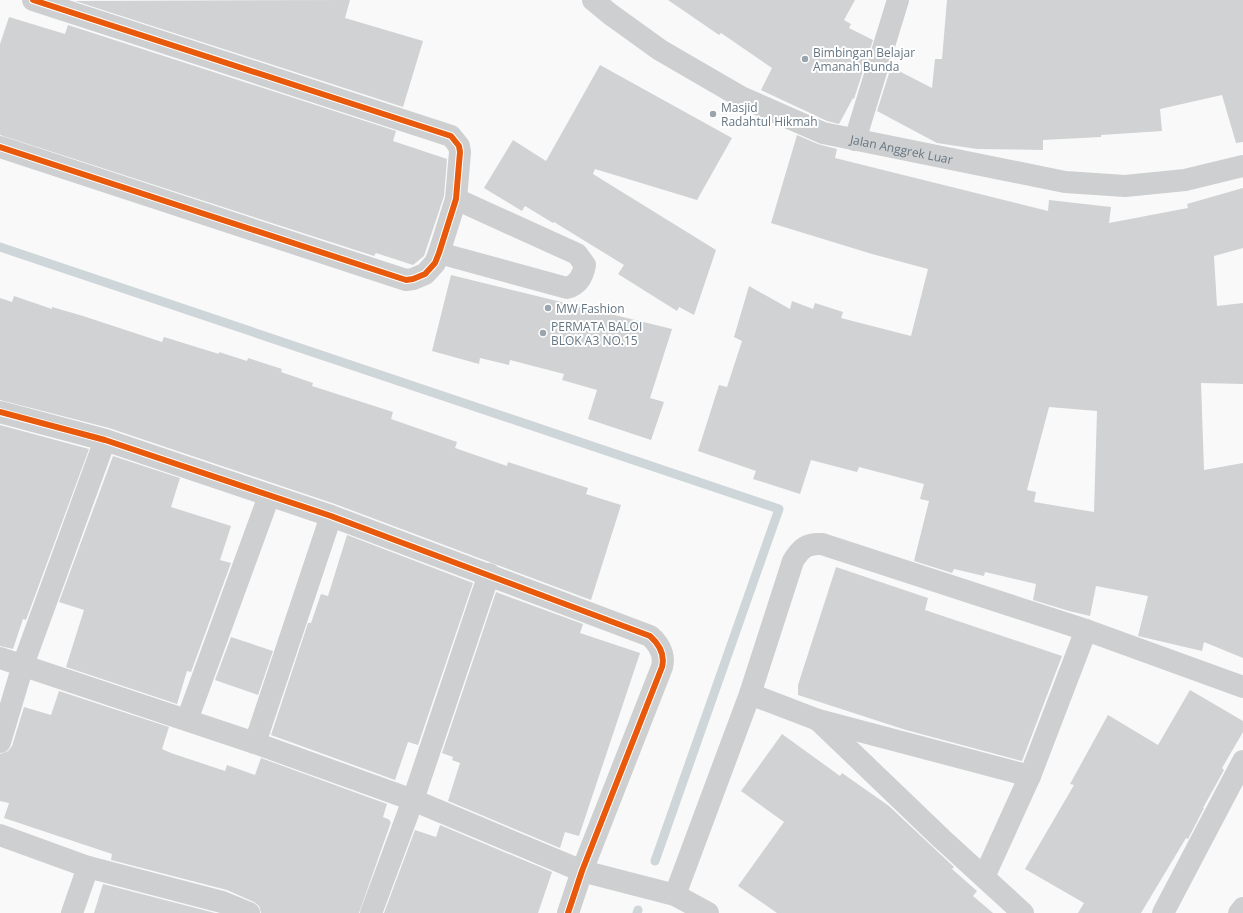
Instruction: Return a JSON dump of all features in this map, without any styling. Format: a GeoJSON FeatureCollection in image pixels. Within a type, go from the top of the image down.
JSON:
{"type":"FeatureCollection","features":[{"type":"Feature","properties":{"kind":"street"},"geometry":{"type":"LineString","coordinates":[[0,147],[406,280],[425,274],[435,263],[440,253],[456,199],[460,152],[459,146],[451,136],[33,0]]}},
{"type":"Feature","properties":{"kind":"street","name":"Jalan Anggrek Luar"},"geometry":{"type":"LineString","coordinates":[[593,0],[660,50],[741,97],[822,133],[1065,182],[1125,186],[1185,180],[1243,166]]}},
{"type":"Feature","properties":{"kind":"street"},"geometry":{"type":"LineString","coordinates":[[855,140],[898,0]]}},
{"type":"Feature","properties":{"kind":"street"},"geometry":{"type":"LineString","coordinates":[[440,253],[566,288],[575,284],[584,271],[583,260],[577,254],[456,199]]}},
{"type":"Feature","properties":{"kind":"street"},"geometry":{"type":"LineString","coordinates":[[0,412],[105,440],[331,516],[489,574],[650,636],[655,641],[662,654],[662,667],[582,871],[568,913]]}},
{"type":"Feature","properties":{"kind":"street"},"geometry":{"type":"LineString","coordinates":[[0,742],[24,665],[105,440]]}},
{"type":"Feature","properties":{"kind":"street"},"geometry":{"type":"LineString","coordinates":[[187,720],[269,496]]}},
{"type":"Feature","properties":{"kind":"street"},"geometry":{"type":"LineString","coordinates":[[255,743],[331,516]]}},
{"type":"Feature","properties":{"kind":"street"},"geometry":{"type":"LineString","coordinates":[[675,895],[750,694],[793,561],[802,548],[810,543],[822,544],[1086,630],[1243,687]]}},
{"type":"Feature","properties":{"kind":"street"},"geometry":{"type":"LineString","coordinates":[[371,913],[413,800],[489,574]]}},
{"type":"Feature","properties":{"kind":"street"},"geometry":{"type":"LineString","coordinates":[[984,877],[1030,776],[1086,630]]}},
{"type":"Feature","properties":{"kind":"street"},"geometry":{"type":"LineString","coordinates":[[0,658],[255,743],[413,800],[582,871],[675,895],[708,913]]}},
{"type":"Feature","properties":{"kind":"street"},"geometry":{"type":"LineString","coordinates":[[750,694],[818,720],[1030,776]]}},
{"type":"Feature","properties":{"kind":"street"},"geometry":{"type":"LineString","coordinates":[[818,720],[1023,913]]}},
{"type":"Feature","properties":{"kind":"street"},"geometry":{"type":"LineString","coordinates":[[1163,913],[1243,761]]}},
{"type":"Feature","properties":{"kind":"street"},"geometry":{"type":"LineString","coordinates":[[0,835],[88,867],[220,908],[249,913]]}},
{"type":"Feature","properties":{"kind":"street"},"geometry":{"type":"LineString","coordinates":[[72,913],[88,867]]}},
{"type":"Feature","properties":{"kind":"street"},"geometry":{"type":"LineString","coordinates":[[1239,913],[1243,908]]}},
{"type":"Feature","properties":{"kind":"building"},"geometry":{"type":"Polygon","coordinates":[[[350,0],[345,18],[423,41],[403,107],[75,1],[350,0]]]}},
{"type":"Feature","properties":{"kind":"building"},"geometry":{"type":"Polygon","coordinates":[[[668,0],[855,0],[844,20],[851,24],[849,28],[873,40],[854,99],[853,98],[839,124],[827,121],[761,90],[772,68],[721,33],[719,35],[668,0]]]}},
{"type":"Feature","properties":{"kind":"building"},"geometry":{"type":"Polygon","coordinates":[[[947,0],[1243,0],[1243,142],[1236,143],[1222,95],[1160,109],[1162,131],[1101,135],[1101,137],[1043,140],[1043,150],[977,149],[937,143],[877,111],[891,67],[932,88],[935,59],[942,59],[947,0]]]}},
{"type":"Feature","properties":{"kind":"building"},"geometry":{"type":"Polygon","coordinates":[[[9,17],[65,34],[68,25],[396,131],[393,141],[447,159],[444,196],[424,256],[413,265],[376,253],[374,256],[0,135],[0,44],[9,17]]]}},
{"type":"Feature","properties":{"kind":"building"},"geometry":{"type":"Polygon","coordinates":[[[600,65],[732,138],[697,200],[595,169],[593,174],[716,250],[694,315],[679,307],[677,311],[618,274],[624,265],[554,222],[553,223],[525,206],[522,211],[484,188],[513,140],[546,161],[600,65]]]}},
{"type":"Feature","properties":{"kind":"building"},"geometry":{"type":"Polygon","coordinates":[[[797,135],[818,144],[837,149],[835,158],[1048,211],[1049,200],[1111,207],[1109,223],[1188,208],[1187,204],[1243,188],[1243,248],[1214,256],[1217,306],[1243,303],[1243,384],[1201,383],[1204,470],[1243,463],[1243,658],[1204,642],[1202,651],[1138,636],[1148,596],[1096,586],[1090,616],[1033,600],[1036,584],[985,572],[984,576],[954,569],[952,573],[914,561],[929,501],[920,499],[924,484],[859,467],[857,472],[811,460],[800,494],[753,479],[756,471],[698,451],[719,385],[727,387],[742,341],[734,337],[749,286],[790,309],[792,301],[813,309],[815,303],[843,312],[841,318],[911,336],[928,269],[872,254],[771,223],[797,135]],[[1049,407],[1027,490],[1036,492],[1034,502],[1094,512],[1097,411],[1049,407]]]}},
{"type":"Feature","properties":{"kind":"building"},"geometry":{"type":"Polygon","coordinates":[[[451,275],[672,329],[650,398],[664,402],[651,440],[588,419],[597,390],[562,380],[564,374],[510,360],[509,365],[480,358],[479,364],[432,351],[451,275]]]}},
{"type":"Feature","properties":{"kind":"building"},"geometry":{"type":"Polygon","coordinates":[[[14,296],[52,309],[52,307],[83,316],[162,342],[164,337],[219,354],[219,352],[247,361],[248,358],[282,369],[281,372],[313,383],[312,386],[393,412],[391,419],[457,442],[455,448],[507,466],[508,462],[588,488],[586,494],[621,505],[591,600],[335,504],[109,428],[0,400],[0,298],[12,302],[14,296]]]}},
{"type":"Feature","properties":{"kind":"building"},"geometry":{"type":"Polygon","coordinates":[[[0,425],[89,449],[26,620],[23,619],[13,649],[0,646],[0,425]]]}},
{"type":"Feature","properties":{"kind":"building"},"geometry":{"type":"Polygon","coordinates":[[[113,456],[180,478],[171,507],[231,526],[220,560],[231,563],[191,672],[187,671],[177,704],[66,667],[84,610],[59,602],[113,456]]]}},
{"type":"Feature","properties":{"kind":"building"},"geometry":{"type":"Polygon","coordinates":[[[347,535],[473,583],[418,745],[408,742],[395,780],[271,735],[308,623],[311,623],[321,594],[328,596],[347,535]]]}},
{"type":"Feature","properties":{"kind":"building"},"geometry":{"type":"Polygon","coordinates":[[[836,567],[928,598],[925,610],[1062,656],[1022,761],[906,730],[798,695],[798,685],[836,567]]]}},
{"type":"Feature","properties":{"kind":"building"},"geometry":{"type":"Polygon","coordinates":[[[496,592],[583,624],[580,633],[640,653],[579,836],[565,832],[560,848],[448,801],[460,763],[452,760],[453,757],[442,753],[496,592]]]}},
{"type":"Feature","properties":{"kind":"building"},"geometry":{"type":"Polygon","coordinates":[[[231,637],[273,651],[258,695],[215,680],[231,637]]]}},
{"type":"Feature","properties":{"kind":"building"},"geometry":{"type":"Polygon","coordinates":[[[1190,690],[1243,721],[1243,732],[1222,768],[1224,770],[1188,839],[1186,838],[1141,913],[1078,913],[1084,903],[1025,869],[1074,785],[1070,784],[1108,715],[1158,745],[1190,690]]]}},
{"type":"Feature","properties":{"kind":"building"},"geometry":{"type":"Polygon","coordinates":[[[59,691],[169,727],[162,749],[171,753],[225,771],[227,765],[255,775],[261,758],[387,804],[383,817],[391,822],[359,913],[261,913],[259,906],[254,902],[227,890],[111,860],[112,854],[4,818],[9,803],[0,801],[0,754],[8,751],[12,746],[24,707],[51,715],[59,691]]]}},
{"type":"Feature","properties":{"kind":"building"},"geometry":{"type":"Polygon","coordinates":[[[782,734],[840,776],[842,773],[889,806],[954,867],[952,869],[977,891],[973,896],[993,913],[777,913],[738,886],[784,822],[741,791],[782,734]]]}},
{"type":"Feature","properties":{"kind":"building"},"geometry":{"type":"Polygon","coordinates":[[[440,825],[552,872],[538,913],[384,913],[415,830],[436,837],[440,825]]]}},
{"type":"Feature","properties":{"kind":"building"},"geometry":{"type":"Polygon","coordinates":[[[103,884],[215,913],[94,913],[103,884]]]}},
{"type":"Feature","properties":{"kind":"waterway"},"geometry":{"type":"LineString","coordinates":[[0,247],[779,509],[655,861]]}},
{"type":"Feature","properties":{"kind":"cycle path"},"geometry":{"type":"LineString","coordinates":[[0,147],[406,280],[425,274],[435,263],[456,199],[460,152],[459,146],[451,136],[33,0]]}},
{"type":"Feature","properties":{"kind":"cycle path"},"geometry":{"type":"LineString","coordinates":[[0,412],[105,440],[331,516],[650,636],[661,650],[663,658],[662,667],[582,871],[568,913]]}},
{"type":"Feature","properties":{"kind":"place","name":"Bimbingan Belajar Amanah Bunda"},"geometry":{"type":"Point","coordinates":[805,59]}},
{"type":"Feature","properties":{"kind":"place","name":"Masjid Radahtul Hikmah"},"geometry":{"type":"Point","coordinates":[713,114]}},
{"type":"Feature","properties":{"kind":"place","name":"MW Fashion"},"geometry":{"type":"Point","coordinates":[548,308]}},
{"type":"Feature","properties":{"kind":"place","name":"PERMATA BALOI BLOK A3 NO.15"},"geometry":{"type":"Point","coordinates":[543,333]}}]}
